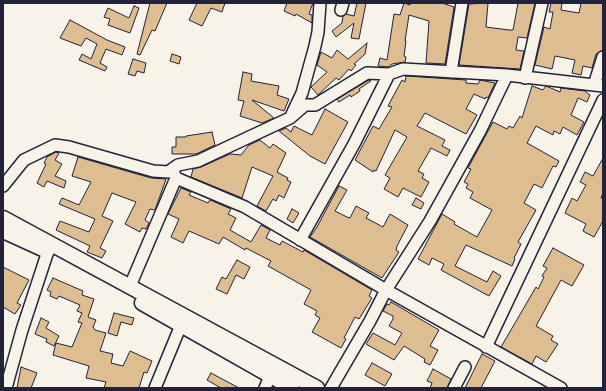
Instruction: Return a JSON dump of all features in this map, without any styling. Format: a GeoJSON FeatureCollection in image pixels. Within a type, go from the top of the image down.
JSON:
{"type":"FeatureCollection","features":[{"type":"Feature","properties":{"kind":"main road"},"geometry":{"type":"LineString","coordinates":[[3,218],[317,388]]}},
{"type":"Feature","properties":{"kind":"main road"},"geometry":{"type":"LineString","coordinates":[[3,231],[48,251],[181,325],[268,382],[292,388]]}},
{"type":"Feature","properties":{"kind":"street"},"geometry":{"type":"LineString","coordinates":[[290,118],[302,93],[315,46],[318,32],[320,3]]}},
{"type":"Feature","properties":{"kind":"street"},"geometry":{"type":"LineString","coordinates":[[451,72],[462,3]]}},
{"type":"Feature","properties":{"kind":"street"},"geometry":{"type":"LineString","coordinates":[[525,78],[542,3]]}},
{"type":"Feature","properties":{"kind":"street"},"geometry":{"type":"LineString","coordinates":[[130,286],[172,175],[178,165],[198,161],[290,118],[305,105],[315,105],[367,73],[386,74],[403,69],[508,76],[599,86],[603,57]]}},
{"type":"Feature","properties":{"kind":"street"},"geometry":{"type":"LineString","coordinates":[[298,238],[386,74]]}},
{"type":"Feature","properties":{"kind":"street"},"geometry":{"type":"LineString","coordinates":[[331,388],[370,321],[386,290],[430,221],[480,131],[508,76]]}},
{"type":"Feature","properties":{"kind":"street"},"geometry":{"type":"LineString","coordinates":[[486,347],[603,100]]}},
{"type":"Feature","properties":{"kind":"street"},"geometry":{"type":"LineString","coordinates":[[3,186],[24,160],[54,145],[69,147],[172,175],[245,207],[386,290],[561,388]]}},
{"type":"Feature","properties":{"kind":"street"},"geometry":{"type":"LineString","coordinates":[[6,388],[22,330],[48,251]]}},
{"type":"Feature","properties":{"kind":"street"},"geometry":{"type":"LineString","coordinates":[[155,388],[181,325]]}},
{"type":"Feature","properties":{"kind":"street"},"geometry":{"type":"LineString","coordinates":[[454,388],[465,367]]}},
{"type":"Feature","properties":{"kind":"building"},"geometry":{"type":"Polygon","coordinates":[[[150,3],[167,3],[155,31],[152,30],[140,55],[137,54],[150,3]]]}},
{"type":"Feature","properties":{"kind":"building"},"geometry":{"type":"Polygon","coordinates":[[[197,3],[225,3],[222,12],[211,8],[202,26],[189,20],[197,3]]]}},
{"type":"Feature","properties":{"kind":"building"},"geometry":{"type":"Polygon","coordinates":[[[287,3],[313,3],[309,14],[312,15],[312,23],[296,14],[295,16],[284,11],[287,3]]]}},
{"type":"Feature","properties":{"kind":"building"},"geometry":{"type":"Polygon","coordinates":[[[357,3],[366,3],[359,39],[351,38],[354,23],[336,37],[332,31],[342,23],[343,16],[346,14],[354,16],[357,3]]]}},
{"type":"Feature","properties":{"kind":"building"},"geometry":{"type":"Polygon","coordinates":[[[404,3],[410,5],[410,3],[442,3],[454,7],[445,64],[426,63],[429,21],[409,15],[405,41],[405,62],[392,64],[388,67],[378,66],[380,58],[387,60],[394,14],[400,15],[404,3]]]}},
{"type":"Feature","properties":{"kind":"building"},"geometry":{"type":"Polygon","coordinates":[[[488,3],[486,27],[513,30],[518,3],[535,3],[527,38],[518,37],[516,50],[524,51],[520,69],[459,65],[469,4],[488,3]]]}},
{"type":"Feature","properties":{"kind":"building"},"geometry":{"type":"Polygon","coordinates":[[[551,3],[562,3],[561,10],[579,13],[581,3],[603,3],[603,50],[596,54],[592,68],[583,66],[581,75],[572,73],[575,60],[555,56],[552,69],[535,65],[544,27],[550,29],[553,12],[549,12],[551,3]]]}},
{"type":"Feature","properties":{"kind":"building"},"geometry":{"type":"Polygon","coordinates":[[[134,6],[139,8],[130,33],[108,25],[110,19],[104,17],[108,8],[129,18],[134,6]]]}},
{"type":"Feature","properties":{"kind":"building"},"geometry":{"type":"Polygon","coordinates":[[[70,20],[107,40],[125,47],[122,55],[106,49],[100,63],[107,67],[105,71],[79,60],[82,54],[91,59],[97,44],[86,38],[81,46],[60,38],[70,20]]]}},
{"type":"Feature","properties":{"kind":"building"},"geometry":{"type":"Polygon","coordinates":[[[367,43],[365,54],[354,64],[356,65],[351,71],[349,69],[339,80],[336,78],[318,95],[311,87],[327,72],[317,65],[321,52],[332,58],[337,50],[348,59],[367,43]]]}},
{"type":"Feature","properties":{"kind":"building"},"geometry":{"type":"Polygon","coordinates":[[[172,54],[181,57],[179,64],[170,61],[172,54]]]}},
{"type":"Feature","properties":{"kind":"building"},"geometry":{"type":"Polygon","coordinates":[[[133,59],[146,63],[144,73],[137,71],[135,76],[128,74],[133,59]]]}},
{"type":"Feature","properties":{"kind":"building"},"geometry":{"type":"Polygon","coordinates":[[[243,72],[252,74],[251,81],[279,86],[277,95],[289,99],[284,111],[252,100],[274,118],[262,123],[240,116],[244,101],[238,100],[243,72]]]}},
{"type":"Feature","properties":{"kind":"building"},"geometry":{"type":"Polygon","coordinates":[[[406,76],[466,80],[466,83],[478,84],[480,80],[495,83],[488,98],[486,97],[485,99],[474,94],[466,109],[477,115],[466,134],[425,113],[417,126],[445,140],[442,146],[450,150],[447,156],[431,148],[418,171],[424,174],[422,178],[429,182],[421,197],[403,188],[398,197],[384,189],[390,178],[385,175],[407,137],[395,130],[376,171],[374,170],[373,172],[355,160],[373,126],[379,129],[392,107],[388,106],[402,80],[405,82],[406,76]]]}},
{"type":"Feature","properties":{"kind":"building"},"geometry":{"type":"Polygon","coordinates":[[[369,80],[371,81],[359,89],[360,91],[351,97],[350,95],[339,102],[337,99],[369,80]]]}},
{"type":"Feature","properties":{"kind":"building"},"geometry":{"type":"Polygon","coordinates":[[[532,86],[543,90],[546,86],[560,92],[561,88],[585,91],[590,95],[587,102],[578,98],[571,115],[584,122],[577,135],[563,127],[560,134],[554,131],[553,135],[536,126],[527,143],[559,161],[556,167],[553,166],[542,188],[534,184],[524,203],[536,210],[518,242],[521,244],[512,266],[466,245],[455,266],[487,282],[493,271],[501,276],[489,296],[441,270],[444,264],[432,258],[429,265],[418,259],[442,214],[455,222],[454,224],[477,237],[492,210],[470,198],[473,192],[466,188],[468,184],[464,182],[471,169],[468,168],[493,122],[507,129],[509,126],[513,128],[520,116],[522,118],[532,86]]]}},
{"type":"Feature","properties":{"kind":"building"},"geometry":{"type":"Polygon","coordinates":[[[325,109],[348,122],[325,164],[310,156],[279,131],[286,128],[291,132],[294,126],[312,135],[325,109]]]}},
{"type":"Feature","properties":{"kind":"building"},"geometry":{"type":"Polygon","coordinates":[[[212,132],[215,145],[196,154],[172,154],[172,147],[176,147],[176,137],[186,137],[212,132]]]}},
{"type":"Feature","properties":{"kind":"building"},"geometry":{"type":"Polygon","coordinates":[[[260,140],[270,148],[273,144],[286,153],[277,172],[288,178],[287,180],[291,182],[284,198],[279,195],[276,201],[273,199],[266,211],[257,206],[273,176],[252,167],[242,198],[191,177],[193,169],[230,154],[241,155],[249,145],[260,140]]]}},
{"type":"Feature","properties":{"kind":"building"},"geometry":{"type":"Polygon","coordinates":[[[56,152],[59,153],[55,160],[62,164],[55,176],[66,181],[64,188],[47,181],[44,187],[37,183],[46,164],[44,163],[47,157],[56,152]]]}},
{"type":"Feature","properties":{"kind":"building"},"geometry":{"type":"Polygon","coordinates":[[[78,157],[151,178],[166,179],[155,210],[150,209],[145,220],[149,223],[146,229],[142,228],[140,232],[125,224],[136,202],[112,193],[102,216],[113,221],[100,248],[106,251],[102,258],[87,252],[90,246],[56,230],[60,221],[89,232],[95,219],[59,204],[62,198],[79,205],[91,182],[72,176],[78,157]]]}},
{"type":"Feature","properties":{"kind":"building"},"geometry":{"type":"Polygon","coordinates":[[[603,158],[603,193],[601,198],[603,199],[603,221],[594,237],[583,231],[586,224],[565,213],[572,198],[577,201],[586,185],[580,182],[585,172],[593,176],[603,158]]]}},
{"type":"Feature","properties":{"kind":"building"},"geometry":{"type":"Polygon","coordinates":[[[339,186],[347,190],[335,211],[350,218],[356,206],[369,213],[366,218],[383,227],[390,214],[408,225],[397,246],[396,250],[399,252],[382,278],[310,237],[339,186]]]}},
{"type":"Feature","properties":{"kind":"building"},"geometry":{"type":"Polygon","coordinates":[[[181,188],[191,192],[189,195],[208,203],[210,200],[231,209],[228,214],[236,218],[230,230],[251,242],[261,225],[270,230],[266,238],[280,245],[282,241],[303,252],[304,250],[372,290],[369,296],[372,298],[359,319],[355,317],[344,338],[346,339],[341,348],[312,332],[320,318],[315,315],[317,311],[304,304],[311,290],[268,266],[271,261],[246,248],[245,250],[223,237],[219,244],[189,231],[183,243],[171,237],[179,219],[168,214],[181,188]]]}},
{"type":"Feature","properties":{"kind":"building"},"geometry":{"type":"Polygon","coordinates":[[[416,198],[424,203],[421,209],[412,205],[416,198]]]}},
{"type":"Feature","properties":{"kind":"building"},"geometry":{"type":"Polygon","coordinates":[[[292,209],[299,213],[293,223],[287,219],[292,209]]]}},
{"type":"Feature","properties":{"kind":"building"},"geometry":{"type":"Polygon","coordinates":[[[553,248],[584,265],[572,286],[561,280],[536,326],[553,336],[551,340],[558,344],[546,362],[536,356],[532,364],[501,347],[536,287],[538,289],[544,277],[542,276],[547,268],[543,266],[553,248]]]}},
{"type":"Feature","properties":{"kind":"building"},"geometry":{"type":"Polygon","coordinates":[[[237,260],[250,267],[244,279],[236,275],[227,294],[216,289],[222,277],[226,279],[237,260]]]}},
{"type":"Feature","properties":{"kind":"building"},"geometry":{"type":"Polygon","coordinates":[[[3,267],[29,280],[17,303],[21,305],[15,314],[3,307],[3,267]]]}},
{"type":"Feature","properties":{"kind":"building"},"geometry":{"type":"Polygon","coordinates":[[[53,278],[83,291],[82,295],[94,299],[88,317],[96,320],[93,327],[95,330],[106,333],[100,351],[113,354],[111,363],[123,366],[130,351],[152,361],[147,373],[144,372],[139,388],[104,388],[106,382],[86,378],[89,366],[53,355],[56,343],[72,347],[82,323],[78,322],[82,313],[77,311],[80,305],[59,296],[57,299],[50,296],[51,292],[47,290],[53,278]]]}},
{"type":"Feature","properties":{"kind":"building"},"geometry":{"type":"Polygon","coordinates":[[[391,302],[439,330],[430,346],[438,350],[430,365],[424,362],[425,359],[404,346],[394,360],[366,344],[373,333],[395,345],[402,333],[389,326],[393,316],[383,311],[387,304],[389,305],[391,302]]]}},
{"type":"Feature","properties":{"kind":"building"},"geometry":{"type":"Polygon","coordinates":[[[114,313],[134,318],[132,325],[121,322],[117,336],[108,333],[114,313]]]}},
{"type":"Feature","properties":{"kind":"building"},"geometry":{"type":"Polygon","coordinates":[[[41,318],[49,322],[46,328],[59,336],[54,346],[46,342],[47,339],[35,334],[41,318]]]}},
{"type":"Feature","properties":{"kind":"building"},"geometry":{"type":"Polygon","coordinates":[[[482,354],[495,361],[481,388],[465,388],[482,354]]]}},
{"type":"Feature","properties":{"kind":"building"},"geometry":{"type":"Polygon","coordinates":[[[372,363],[392,374],[385,386],[365,375],[372,363]]]}},
{"type":"Feature","properties":{"kind":"building"},"geometry":{"type":"Polygon","coordinates":[[[21,367],[37,373],[31,388],[17,388],[21,367]]]}},
{"type":"Feature","properties":{"kind":"building"},"geometry":{"type":"Polygon","coordinates":[[[433,369],[451,379],[447,388],[430,388],[432,383],[427,381],[433,369]]]}},
{"type":"Feature","properties":{"kind":"building"},"geometry":{"type":"Polygon","coordinates":[[[211,373],[239,388],[221,388],[207,380],[211,373]]]}}]}
